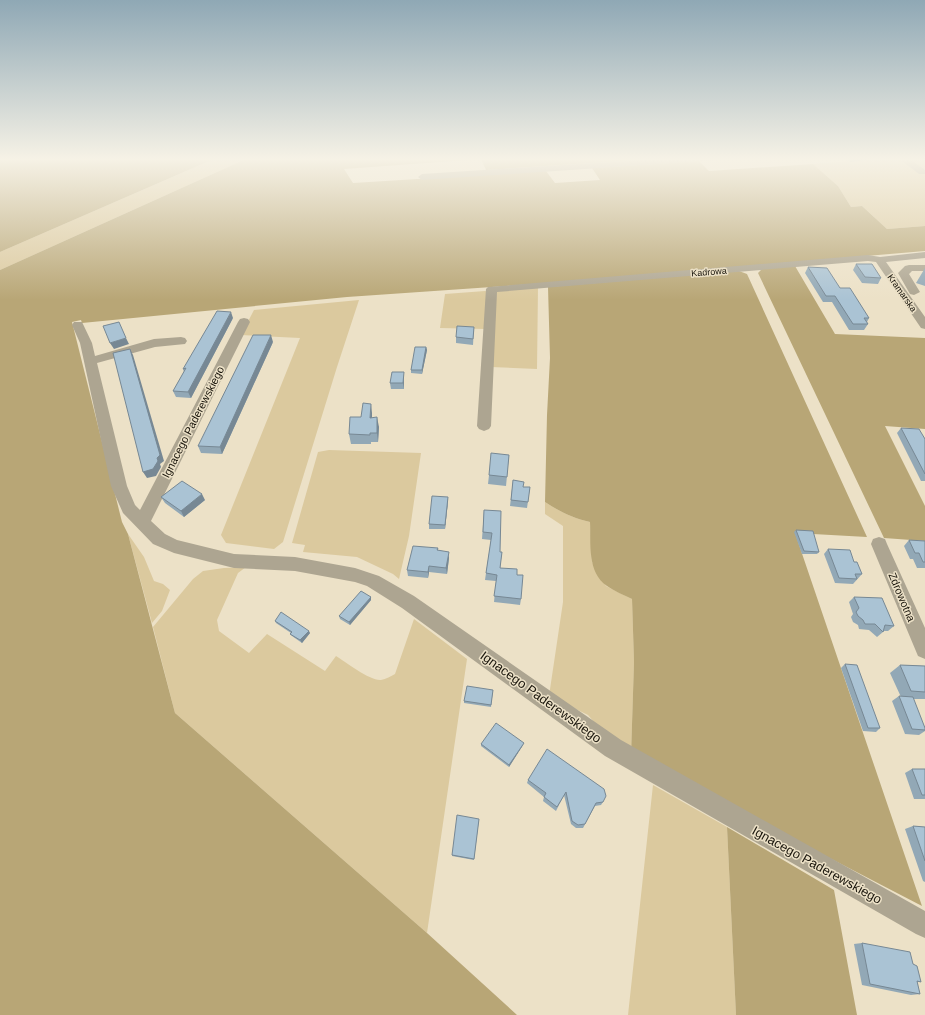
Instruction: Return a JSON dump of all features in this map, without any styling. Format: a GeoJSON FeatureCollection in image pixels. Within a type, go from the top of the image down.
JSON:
{"type":"FeatureCollection","features":[{"type":"Feature","properties":{"kind":"street","name":"Kadrowa"},"geometry":{"type":"LineString","coordinates":[[484,426],[492,289],[868,258],[881,260],[925,255]]}},
{"type":"Feature","properties":{"kind":"street"},"geometry":{"type":"LineString","coordinates":[[902,257],[914,268]]}},
{"type":"Feature","properties":{"kind":"street","name":"Kramarska"},"geometry":{"type":"LineString","coordinates":[[881,260],[881,263],[925,325]]}},
{"type":"Feature","properties":{"kind":"street"},"geometry":{"type":"LineString","coordinates":[[925,268],[905,270],[903,273],[903,276],[925,308]]}},
{"type":"Feature","properties":{"kind":"street","name":"Ignacego Paderewskiego"},"geometry":{"type":"LineString","coordinates":[[142,522],[244,322]]}},
{"type":"Feature","properties":{"kind":"street","name":"Ignacego Paderewskiego"},"geometry":{"type":"LineString","coordinates":[[78,325],[83,334],[90,361],[119,486],[129,509],[166,544],[234,561],[295,564],[325,568],[373,581],[402,598],[538,696],[619,752],[925,925]]}},
{"type":"Feature","properties":{"kind":"street"},"geometry":{"type":"LineString","coordinates":[[90,361],[154,343],[181,341]]}},
{"type":"Feature","properties":{"kind":"street","name":"Zdrowotna"},"geometry":{"type":"LineString","coordinates":[[879,544],[925,650]]}},
{"type":"Feature","properties":{"kind":"shaded area"},"geometry":{"type":"Polygon","coordinates":[[[0,205],[107,205],[0,252],[0,205]]]}},
{"type":"Feature","properties":{"kind":"shaded area"},"geometry":{"type":"Polygon","coordinates":[[[107,205],[143,205],[0,270],[0,252],[107,205]]]}},
{"type":"Feature","properties":{"kind":"shaded area"},"geometry":{"type":"Polygon","coordinates":[[[143,205],[850,205],[851,207],[862,206],[887,229],[925,226],[925,251],[548,283],[347,297],[82,323],[81,320],[72,322],[122,522],[128,534],[175,713],[427,933],[517,1015],[0,1015],[0,270],[143,205]]]}},
{"type":"Feature","properties":{"kind":"shaded area"},"geometry":{"type":"Polygon","coordinates":[[[850,205],[925,205],[925,226],[887,229],[862,206],[851,207],[850,205]]]}},
{"type":"Feature","properties":{"kind":"shaded area"},"geometry":{"type":"Polygon","coordinates":[[[795,266],[835,334],[925,338],[925,429],[885,426],[925,506],[925,541],[884,538],[758,273],[762,269],[795,266]]]}},
{"type":"Feature","properties":{"kind":"shaded area"},"geometry":{"type":"Polygon","coordinates":[[[739,271],[747,274],[867,537],[795,533],[922,906],[631,755],[634,662],[632,599],[607,586],[596,573],[591,557],[590,522],[578,519],[545,502],[550,358],[548,287],[739,271]]]}},
{"type":"Feature","properties":{"kind":"shaded area"},"geometry":{"type":"Polygon","coordinates":[[[538,287],[537,369],[491,367],[495,290],[538,287]]]}},
{"type":"Feature","properties":{"kind":"shaded area"},"geometry":{"type":"Polygon","coordinates":[[[489,292],[485,329],[440,328],[445,294],[489,292]]]}},
{"type":"Feature","properties":{"kind":"shaded area"},"geometry":{"type":"Polygon","coordinates":[[[359,300],[283,542],[274,549],[226,543],[221,535],[300,338],[241,335],[254,310],[359,300]]]}},
{"type":"Feature","properties":{"kind":"shaded area"},"geometry":{"type":"Polygon","coordinates":[[[329,450],[421,453],[409,536],[399,579],[393,574],[357,557],[303,552],[305,545],[292,543],[318,452],[329,450]]]}},
{"type":"Feature","properties":{"kind":"shaded area"},"geometry":{"type":"Polygon","coordinates":[[[545,502],[578,519],[590,522],[592,562],[606,586],[632,599],[634,662],[631,755],[602,731],[588,715],[549,696],[563,602],[563,526],[545,514],[545,502]]]}},
{"type":"Feature","properties":{"kind":"shaded area"},"geometry":{"type":"Polygon","coordinates":[[[128,534],[144,557],[154,581],[163,584],[170,590],[162,611],[152,623],[128,534]]]}},
{"type":"Feature","properties":{"kind":"shaded area"},"geometry":{"type":"Polygon","coordinates":[[[246,567],[238,573],[217,620],[219,631],[249,653],[267,634],[325,671],[336,656],[371,678],[381,680],[395,674],[414,619],[467,659],[427,933],[175,713],[153,627],[193,579],[203,571],[246,567]]]}},
{"type":"Feature","properties":{"kind":"shaded area"},"geometry":{"type":"Polygon","coordinates":[[[653,785],[727,827],[736,1015],[628,1015],[653,785]]]}},
{"type":"Feature","properties":{"kind":"shaded area"},"geometry":{"type":"Polygon","coordinates":[[[727,827],[834,890],[857,1015],[736,1015],[727,827]]]}},
{"type":"Feature","properties":{"kind":"building"},"geometry":{"type":"Polygon","coordinates":[[[856,264],[872,264],[881,278],[865,277],[856,264]]]}},
{"type":"Feature","properties":{"kind":"building"},"geometry":{"type":"Polygon","coordinates":[[[808,267],[827,268],[840,288],[850,288],[869,318],[864,318],[868,324],[853,324],[835,296],[826,296],[808,267]]]}},
{"type":"Feature","properties":{"kind":"building"},"geometry":{"type":"Polygon","coordinates":[[[217,311],[231,312],[188,392],[173,391],[186,368],[183,369],[217,311]]]}},
{"type":"Feature","properties":{"kind":"building"},"geometry":{"type":"Polygon","coordinates":[[[119,322],[126,338],[110,343],[103,326],[119,322]]]}},
{"type":"Feature","properties":{"kind":"building"},"geometry":{"type":"Polygon","coordinates":[[[457,326],[474,327],[473,339],[456,337],[457,326]]]}},
{"type":"Feature","properties":{"kind":"building"},"geometry":{"type":"Polygon","coordinates":[[[253,335],[271,335],[220,447],[198,446],[253,335]]]}},
{"type":"Feature","properties":{"kind":"building"},"geometry":{"type":"Polygon","coordinates":[[[415,347],[426,347],[422,370],[411,370],[415,347]]]}},
{"type":"Feature","properties":{"kind":"building"},"geometry":{"type":"Polygon","coordinates":[[[130,349],[160,455],[157,458],[158,461],[153,469],[143,472],[113,353],[130,349]]]}},
{"type":"Feature","properties":{"kind":"building"},"geometry":{"type":"Polygon","coordinates":[[[392,372],[404,372],[403,383],[390,383],[392,372]]]}},
{"type":"Feature","properties":{"kind":"building"},"geometry":{"type":"Polygon","coordinates":[[[363,403],[371,404],[370,418],[377,417],[377,433],[370,433],[370,435],[349,434],[350,417],[361,417],[363,403]]]}},
{"type":"Feature","properties":{"kind":"building"},"geometry":{"type":"Polygon","coordinates":[[[901,428],[919,429],[925,439],[925,474],[901,428]]]}},
{"type":"Feature","properties":{"kind":"building"},"geometry":{"type":"Polygon","coordinates":[[[491,453],[509,455],[507,477],[489,475],[491,453]]]}},
{"type":"Feature","properties":{"kind":"building"},"geometry":{"type":"Polygon","coordinates":[[[513,480],[524,482],[523,487],[530,487],[528,502],[511,500],[513,480]]]}},
{"type":"Feature","properties":{"kind":"building"},"geometry":{"type":"Polygon","coordinates":[[[182,481],[202,494],[181,511],[161,497],[182,481]]]}},
{"type":"Feature","properties":{"kind":"building"},"geometry":{"type":"Polygon","coordinates":[[[432,496],[448,497],[445,525],[429,524],[432,496]]]}},
{"type":"Feature","properties":{"kind":"building"},"geometry":{"type":"Polygon","coordinates":[[[484,510],[501,511],[500,552],[502,552],[500,568],[517,569],[517,575],[523,575],[521,599],[494,596],[497,575],[486,573],[492,533],[483,532],[484,510]]]}},
{"type":"Feature","properties":{"kind":"building"},"geometry":{"type":"Polygon","coordinates":[[[796,530],[813,531],[819,552],[804,551],[796,530]]]}},
{"type":"Feature","properties":{"kind":"building"},"geometry":{"type":"Polygon","coordinates":[[[909,540],[925,541],[925,562],[923,562],[919,553],[915,553],[909,540]]]}},
{"type":"Feature","properties":{"kind":"building"},"geometry":{"type":"Polygon","coordinates":[[[413,546],[438,548],[437,550],[449,552],[446,568],[429,566],[428,572],[407,570],[413,546]]]}},
{"type":"Feature","properties":{"kind":"building"},"geometry":{"type":"Polygon","coordinates":[[[828,549],[850,550],[854,562],[857,562],[862,574],[855,574],[857,579],[839,578],[828,549]]]}},
{"type":"Feature","properties":{"kind":"building"},"geometry":{"type":"Polygon","coordinates":[[[361,591],[371,597],[349,622],[339,616],[361,591]]]}},
{"type":"Feature","properties":{"kind":"building"},"geometry":{"type":"Polygon","coordinates":[[[854,597],[882,598],[894,626],[885,625],[883,632],[875,624],[865,624],[856,612],[859,608],[854,597]]]}},
{"type":"Feature","properties":{"kind":"building"},"geometry":{"type":"Polygon","coordinates":[[[281,612],[309,631],[300,640],[290,634],[292,632],[275,621],[281,612]]]}},
{"type":"Feature","properties":{"kind":"building"},"geometry":{"type":"Polygon","coordinates":[[[845,664],[857,665],[880,728],[868,728],[845,664]]]}},
{"type":"Feature","properties":{"kind":"building"},"geometry":{"type":"Polygon","coordinates":[[[900,665],[925,666],[925,692],[911,691],[900,665]]]}},
{"type":"Feature","properties":{"kind":"building"},"geometry":{"type":"Polygon","coordinates":[[[467,686],[493,690],[491,705],[464,701],[467,686]]]}},
{"type":"Feature","properties":{"kind":"building"},"geometry":{"type":"Polygon","coordinates":[[[899,696],[913,697],[925,730],[912,729],[899,696]]]}},
{"type":"Feature","properties":{"kind":"building"},"geometry":{"type":"Polygon","coordinates":[[[496,723],[524,743],[509,765],[481,744],[496,723]]]}},
{"type":"Feature","properties":{"kind":"building"},"geometry":{"type":"Polygon","coordinates":[[[547,749],[604,789],[606,796],[603,802],[596,803],[585,824],[578,825],[572,821],[566,792],[557,807],[544,797],[546,793],[528,780],[547,749]]]}},
{"type":"Feature","properties":{"kind":"building"},"geometry":{"type":"Polygon","coordinates":[[[912,769],[925,769],[925,795],[922,795],[912,769]]]}},
{"type":"Feature","properties":{"kind":"building"},"geometry":{"type":"Polygon","coordinates":[[[457,815],[479,819],[474,859],[452,855],[457,815]]]}},
{"type":"Feature","properties":{"kind":"building"},"geometry":{"type":"Polygon","coordinates":[[[913,826],[925,827],[925,861],[913,826]]]}},
{"type":"Feature","properties":{"kind":"building"},"geometry":{"type":"Polygon","coordinates":[[[862,943],[910,952],[913,964],[917,966],[921,982],[917,981],[920,994],[870,984],[862,943]]]}}]}
